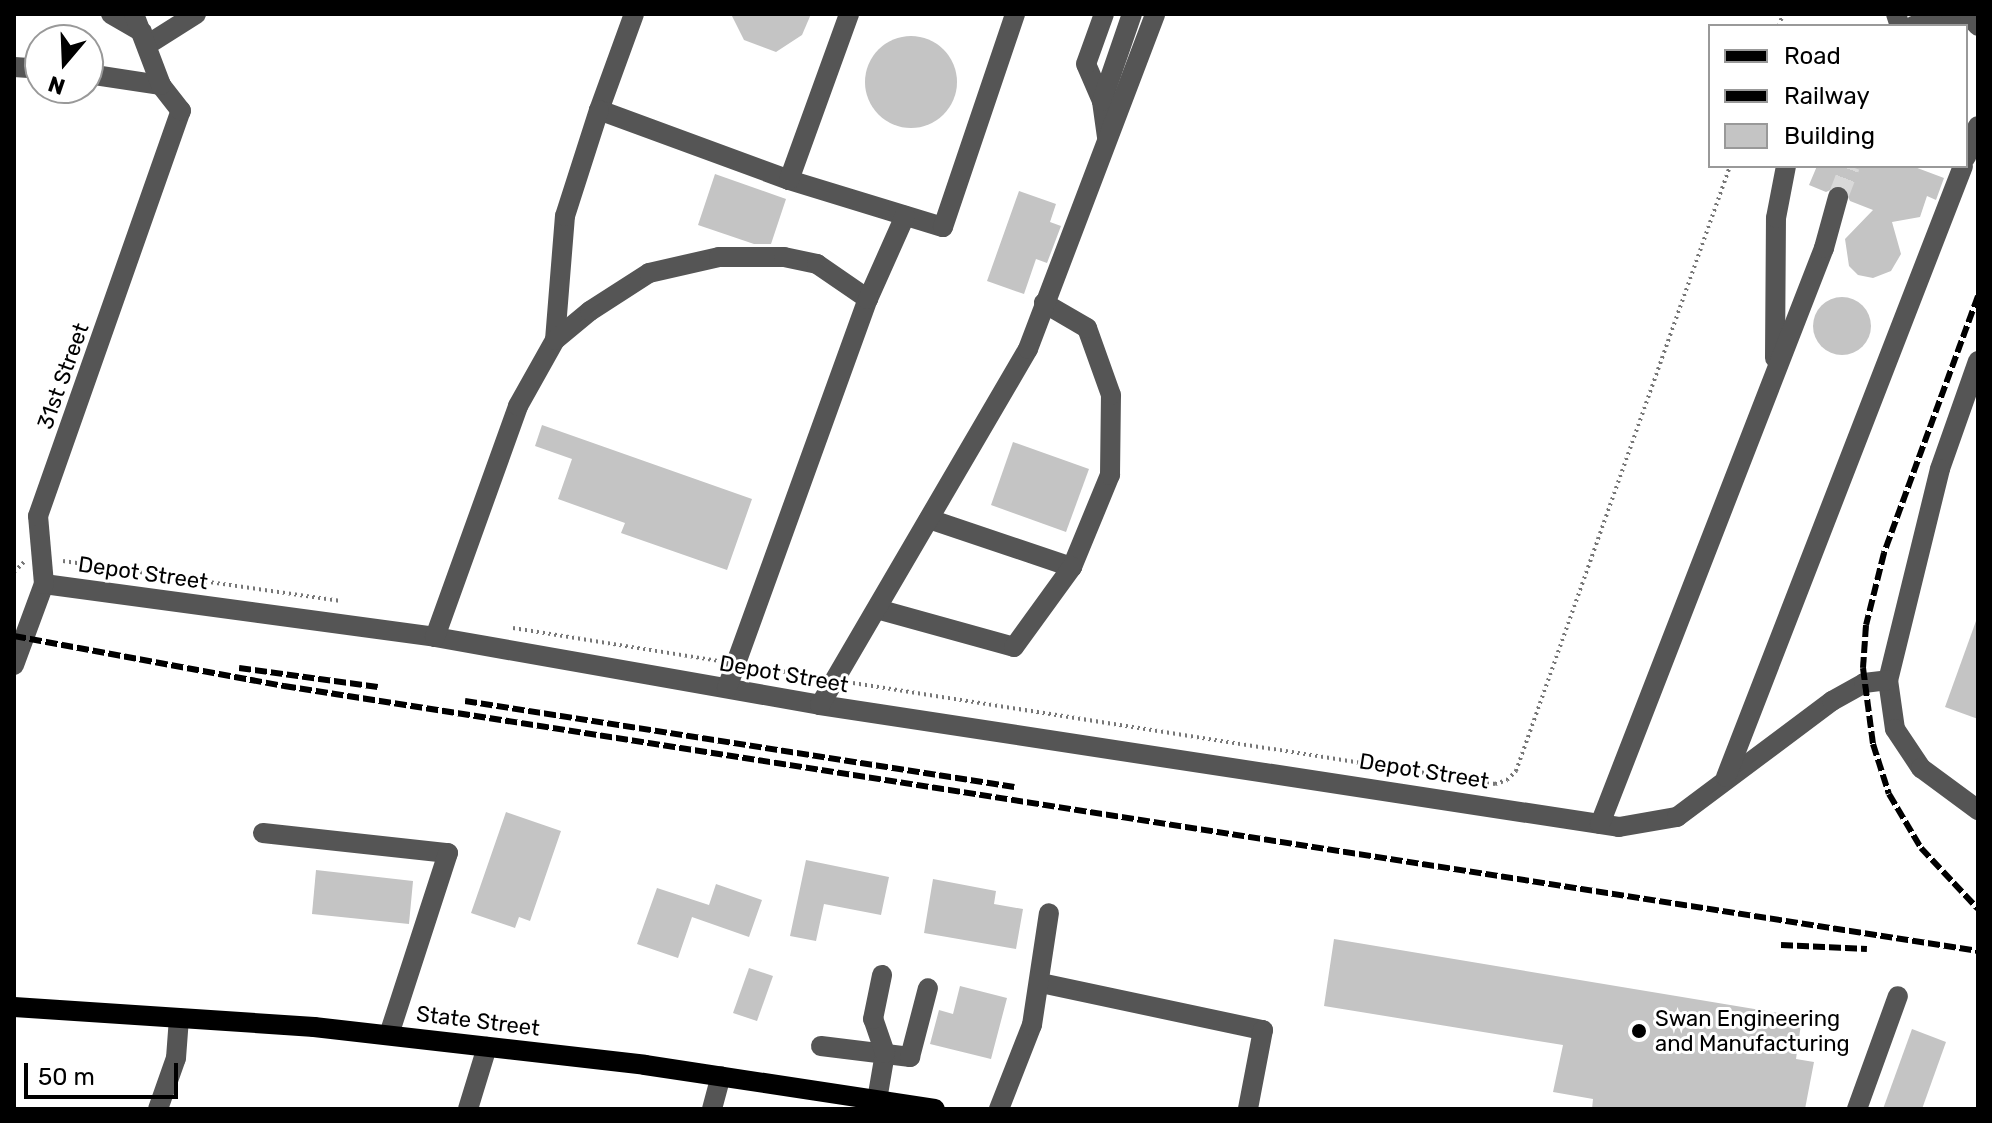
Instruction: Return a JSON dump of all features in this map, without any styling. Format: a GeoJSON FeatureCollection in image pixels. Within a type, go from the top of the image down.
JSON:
{"type":"FeatureCollection","features":[{"type":"Feature","properties":{"kind":"main road","name":"State Street"},"geometry":{"type":"LineString","coordinates":[[14,1007],[389,1035],[721,1076],[935,1109]]}},
{"type":"Feature","properties":{"kind":"street"},"geometry":{"type":"LineString","coordinates":[[104,76],[161,85],[141,31],[111,14]]}},
{"type":"Feature","properties":{"kind":"street"},"geometry":{"type":"LineString","coordinates":[[141,31],[196,14]]}},
{"type":"Feature","properties":{"kind":"street"},"geometry":{"type":"LineString","coordinates":[[435,637],[518,406],[555,340],[565,216],[634,14]]}},
{"type":"Feature","properties":{"kind":"street"},"geometry":{"type":"LineString","coordinates":[[789,180],[849,14]]}},
{"type":"Feature","properties":{"kind":"street"},"geometry":{"type":"LineString","coordinates":[[599,110],[789,180],[943,227],[1015,14]]}},
{"type":"Feature","properties":{"kind":"street"},"geometry":{"type":"LineString","coordinates":[[1104,14],[1086,64],[1102,101],[1107,138]]}},
{"type":"Feature","properties":{"kind":"street"},"geometry":{"type":"LineString","coordinates":[[1102,101],[1132,14]]}},
{"type":"Feature","properties":{"kind":"street"},"geometry":{"type":"LineString","coordinates":[[820,705],[1028,349],[1155,14]]}},
{"type":"Feature","properties":{"kind":"street"},"geometry":{"type":"LineString","coordinates":[[1919,24],[1951,14],[1970,17],[1978,26]]}},
{"type":"Feature","properties":{"kind":"street","name":"31st Street"},"geometry":{"type":"LineString","coordinates":[[14,665],[44,584],[38,516],[181,111],[161,85]]}},
{"type":"Feature","properties":{"kind":"street"},"geometry":{"type":"LineString","coordinates":[[1968,152],[1978,126]]}},
{"type":"Feature","properties":{"kind":"street"},"geometry":{"type":"LineString","coordinates":[[1774,378],[1776,218],[1786,168]]}},
{"type":"Feature","properties":{"kind":"street"},"geometry":{"type":"LineString","coordinates":[[1726,777],[1962,168]]}},
{"type":"Feature","properties":{"kind":"street"},"geometry":{"type":"LineString","coordinates":[[1600,824],[1774,378],[1838,197]]}},
{"type":"Feature","properties":{"kind":"street"},"geometry":{"type":"LineString","coordinates":[[727,688],[868,299],[905,216]]}},
{"type":"Feature","properties":{"kind":"street"},"geometry":{"type":"LineString","coordinates":[[555,340],[649,273],[719,257],[784,257],[817,264],[868,299]]}},
{"type":"Feature","properties":{"kind":"street"},"geometry":{"type":"LineString","coordinates":[[877,609],[1014,647],[1072,567],[1110,475],[1111,395],[1087,328],[1044,303]]}},
{"type":"Feature","properties":{"kind":"street"},"geometry":{"type":"LineString","coordinates":[[1978,361],[1940,469],[1888,680],[1895,729],[1921,768],[1978,810]]}},
{"type":"Feature","properties":{"kind":"street"},"geometry":{"type":"LineString","coordinates":[[929,519],[1072,567]]}},
{"type":"Feature","properties":{"kind":"street","name":"Depot Street"},"geometry":{"type":"LineString","coordinates":[[44,584],[435,637],[820,705],[1619,827],[1677,817],[1726,777],[1832,701],[1864,683],[1888,680]]}},
{"type":"Feature","properties":{"kind":"street"},"geometry":{"type":"LineString","coordinates":[[263,833],[448,853],[389,1035]]}},
{"type":"Feature","properties":{"kind":"street"},"geometry":{"type":"LineString","coordinates":[[999,1109],[1032,1025],[1041,983],[1049,913]]}},
{"type":"Feature","properties":{"kind":"street"},"geometry":{"type":"LineString","coordinates":[[877,1100],[885,1053],[873,1019],[882,975]]}},
{"type":"Feature","properties":{"kind":"street"},"geometry":{"type":"LineString","coordinates":[[1041,983],[1263,1030],[1248,1109]]}},
{"type":"Feature","properties":{"kind":"street"},"geometry":{"type":"LineString","coordinates":[[821,1046],[910,1057],[928,988]]}},
{"type":"Feature","properties":{"kind":"street"},"geometry":{"type":"LineString","coordinates":[[1857,1109],[1898,996]]}},
{"type":"Feature","properties":{"kind":"street"},"geometry":{"type":"LineString","coordinates":[[158,1109],[176,1058],[179,1018]]}},
{"type":"Feature","properties":{"kind":"street"},"geometry":{"type":"LineString","coordinates":[[468,1109],[487,1047]]}},
{"type":"Feature","properties":{"kind":"street"},"geometry":{"type":"LineString","coordinates":[[712,1109],[721,1076]]}},
{"type":"Feature","properties":{"kind":"building"},"geometry":{"type":"Polygon","coordinates":[[[731,14],[811,14],[802,35],[776,52],[744,40],[731,14]]]}},
{"type":"Feature","properties":{"kind":"building"},"geometry":{"type":"Polygon","coordinates":[[[911,36],[929,39],[944,49],[954,64],[957,82],[954,100],[944,115],[929,125],[911,128],[893,125],[878,115],[868,100],[865,82],[868,64],[878,49],[893,39],[911,36]]]}},
{"type":"Feature","properties":{"kind":"building"},"geometry":{"type":"Polygon","coordinates":[[[1816,168],[1917,168],[1944,178],[1936,200],[1927,196],[1920,217],[1892,222],[1901,254],[1891,271],[1873,278],[1858,275],[1849,266],[1845,239],[1873,210],[1850,201],[1842,185],[1826,192],[1809,185],[1816,168]]]}},
{"type":"Feature","properties":{"kind":"building"},"geometry":{"type":"Polygon","coordinates":[[[715,174],[786,199],[771,244],[754,244],[698,225],[715,174]]]}},
{"type":"Feature","properties":{"kind":"building"},"geometry":{"type":"Polygon","coordinates":[[[1019,191],[1056,204],[1050,222],[1061,226],[1047,263],[1036,259],[1024,294],[987,281],[1019,191]]]}},
{"type":"Feature","properties":{"kind":"building"},"geometry":{"type":"Polygon","coordinates":[[[1842,297],[1853,299],[1862,306],[1869,315],[1869,337],[1862,346],[1853,353],[1842,355],[1831,353],[1822,346],[1815,337],[1813,326],[1815,315],[1822,306],[1831,299],[1842,297]]]}},
{"type":"Feature","properties":{"kind":"building"},"geometry":{"type":"Polygon","coordinates":[[[542,425],[752,499],[727,570],[621,533],[625,523],[558,499],[572,459],[535,446],[542,425]]]}},
{"type":"Feature","properties":{"kind":"building"},"geometry":{"type":"Polygon","coordinates":[[[1013,442],[1089,469],[1066,532],[991,505],[1013,442]]]}},
{"type":"Feature","properties":{"kind":"building"},"geometry":{"type":"Polygon","coordinates":[[[1978,621],[1978,719],[1945,707],[1978,621]]]}},
{"type":"Feature","properties":{"kind":"building"},"geometry":{"type":"Polygon","coordinates":[[[506,812],[561,831],[530,921],[519,917],[515,928],[471,913],[506,812]]]}},
{"type":"Feature","properties":{"kind":"building"},"geometry":{"type":"Polygon","coordinates":[[[806,860],[889,877],[881,915],[824,904],[816,941],[790,936],[806,860]]]}},
{"type":"Feature","properties":{"kind":"building"},"geometry":{"type":"Polygon","coordinates":[[[316,870],[413,881],[409,924],[312,914],[316,870]]]}},
{"type":"Feature","properties":{"kind":"building"},"geometry":{"type":"Polygon","coordinates":[[[933,879],[996,891],[994,904],[1023,909],[1016,949],[924,933],[933,879]]]}},
{"type":"Feature","properties":{"kind":"building"},"geometry":{"type":"Polygon","coordinates":[[[716,884],[762,900],[749,937],[692,917],[678,958],[637,944],[657,888],[709,905],[716,884]]]}},
{"type":"Feature","properties":{"kind":"building","name":"Swan Engineering and Manufacturing"},"geometry":{"type":"Polygon","coordinates":[[[1334,939],[1802,1017],[1796,1059],[1814,1062],[1805,1109],[1592,1109],[1593,1099],[1553,1092],[1563,1045],[1324,1006],[1334,939]]]}},
{"type":"Feature","properties":{"kind":"building"},"geometry":{"type":"Polygon","coordinates":[[[749,968],[773,976],[757,1021],[733,1013],[749,968]]]}},
{"type":"Feature","properties":{"kind":"building"},"geometry":{"type":"Polygon","coordinates":[[[960,986],[1007,998],[991,1059],[930,1044],[939,1010],[953,1014],[960,986]]]}},
{"type":"Feature","properties":{"kind":"building"},"geometry":{"type":"Polygon","coordinates":[[[1912,1029],[1946,1042],[1922,1109],[1883,1109],[1912,1029]]]}},
{"type":"Feature","properties":{"kind":"tunnel"},"geometry":{"type":"LineString","coordinates":[[1838,197],[1849,168]]}},
{"type":"Feature","properties":{"kind":"railway"},"geometry":{"type":"LineString","coordinates":[[1978,296],[1884,553],[1866,625],[1863,668],[1873,744],[1889,794],[1921,848],[1978,909]]}},
{"type":"Feature","properties":{"kind":"railway"},"geometry":{"type":"LineString","coordinates":[[14,636],[284,686],[1978,951]]}},
{"type":"Feature","properties":{"kind":"railway"},"geometry":{"type":"LineString","coordinates":[[239,668],[378,687]]}},
{"type":"Feature","properties":{"kind":"railway"},"geometry":{"type":"LineString","coordinates":[[465,701],[1014,787]]}},
{"type":"Feature","properties":{"kind":"railway"},"geometry":{"type":"LineString","coordinates":[[1781,945],[1867,949]]}},
{"type":"Feature","properties":{"kind":"place","name":"Swan Engineering and Manufacturing"},"geometry":{"type":"Point","coordinates":[1639,1031]}}]}
